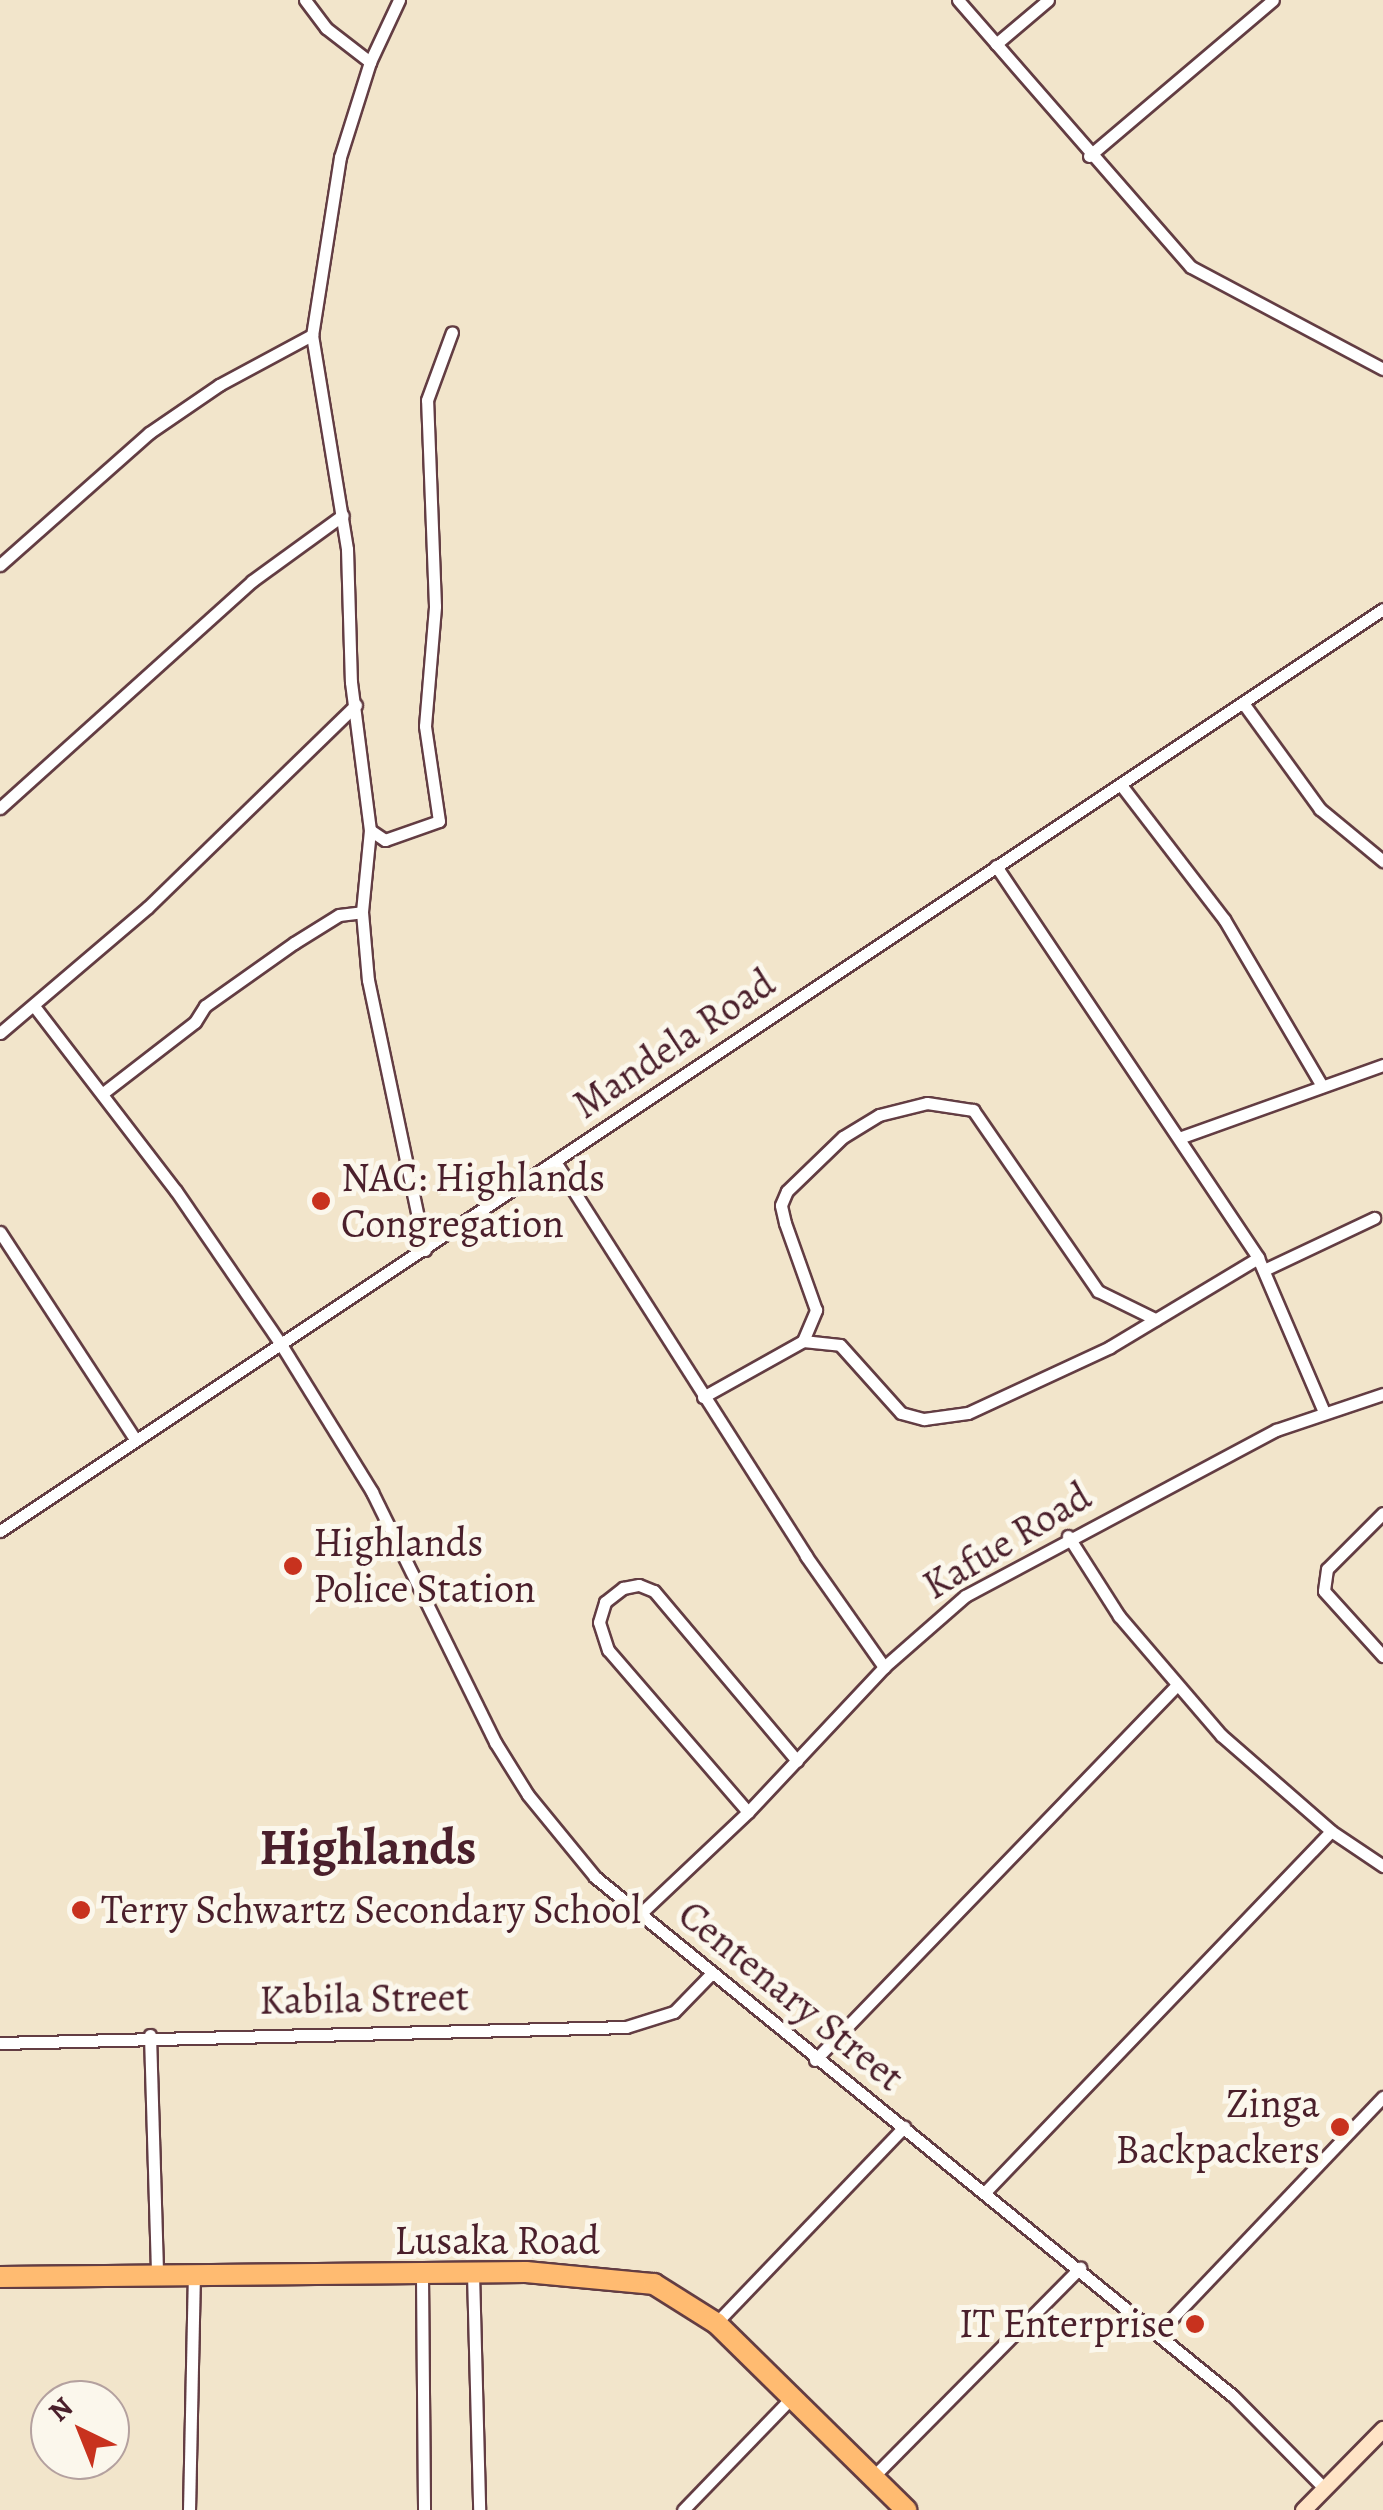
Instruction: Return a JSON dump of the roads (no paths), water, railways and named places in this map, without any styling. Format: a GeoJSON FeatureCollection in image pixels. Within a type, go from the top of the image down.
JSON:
{"type":"FeatureCollection","features":[{"type":"Feature","properties":{"kind":"highway","name":"Lusaka Road"},"geometry":{"type":"LineString","coordinates":[[0,2277],[473,2273],[624,2278],[672,2292],[716,2324],[906,2510]]}},
{"type":"Feature","properties":{"kind":"street"},"geometry":{"type":"LineString","coordinates":[[305,0],[326,28],[370,62]]}},
{"type":"Feature","properties":{"kind":"street"},"geometry":{"type":"LineString","coordinates":[[400,0],[370,62],[340,157],[312,335],[343,515],[356,705],[370,830],[362,912],[382,1062],[425,1250]]}},
{"type":"Feature","properties":{"kind":"street"},"geometry":{"type":"LineString","coordinates":[[958,0],[1090,156],[1191,266],[1383,369]]}},
{"type":"Feature","properties":{"kind":"street"},"geometry":{"type":"LineString","coordinates":[[996,44],[1048,0]]}},
{"type":"Feature","properties":{"kind":"street"},"geometry":{"type":"LineString","coordinates":[[1090,156],[1272,0]]}},
{"type":"Feature","properties":{"kind":"street"},"geometry":{"type":"LineString","coordinates":[[370,830],[385,840],[439,821],[425,726],[435,606],[427,400],[452,332]]}},
{"type":"Feature","properties":{"kind":"street"},"geometry":{"type":"LineString","coordinates":[[0,564],[149,433],[218,385],[312,335]]}},
{"type":"Feature","properties":{"kind":"street"},"geometry":{"type":"LineString","coordinates":[[0,808],[252,581],[343,515]]}},
{"type":"Feature","properties":{"kind":"street","name":"Mandela Road"},"geometry":{"type":"LineString","coordinates":[[0,1530],[282,1346],[1383,609]]}},
{"type":"Feature","properties":{"kind":"street"},"geometry":{"type":"LineString","coordinates":[[1243,703],[1320,809],[1383,861]]}},
{"type":"Feature","properties":{"kind":"street"},"geometry":{"type":"LineString","coordinates":[[0,1034],[148,907],[356,705]]}},
{"type":"Feature","properties":{"kind":"street"},"geometry":{"type":"LineString","coordinates":[[1121,785],[1224,919],[1322,1086]]}},
{"type":"Feature","properties":{"kind":"street"},"geometry":{"type":"LineString","coordinates":[[996,866],[1261,1264],[1323,1410]]}},
{"type":"Feature","properties":{"kind":"street"},"geometry":{"type":"LineString","coordinates":[[103,1093],[195,1022],[205,1006],[294,943],[339,915],[362,912]]}},
{"type":"Feature","properties":{"kind":"street","name":"Centenary Street"},"geometry":{"type":"LineString","coordinates":[[34,1006],[103,1093],[282,1346],[372,1492],[520,1782],[595,1877],[710,1975],[987,2190],[1158,2333],[1233,2396],[1325,2489]]}},
{"type":"Feature","properties":{"kind":"street"},"geometry":{"type":"LineString","coordinates":[[1179,1138],[1383,1065]]}},
{"type":"Feature","properties":{"kind":"street"},"geometry":{"type":"LineString","coordinates":[[803,1342],[816,1300],[785,1223],[781,1205],[788,1191],[843,1137],[879,1116],[944,1101],[973,1110],[1098,1291],[1154,1319]]}},
{"type":"Feature","properties":{"kind":"street"},"geometry":{"type":"LineString","coordinates":[[556,1163],[704,1396],[884,1667]]}},
{"type":"Feature","properties":{"kind":"street"},"geometry":{"type":"LineString","coordinates":[[704,1396],[803,1342],[840,1345],[876,1391],[902,1412],[924,1420],[968,1412],[1020,1392],[1261,1264],[1374,1218]]}},
{"type":"Feature","properties":{"kind":"street"},"geometry":{"type":"LineString","coordinates":[[0,1232],[135,1439]]}},
{"type":"Feature","properties":{"kind":"street","name":"Kafue Road"},"geometry":{"type":"LineString","coordinates":[[639,1915],[748,1812],[884,1667],[965,1596],[1068,1536],[1323,1410],[1383,1394]]}},
{"type":"Feature","properties":{"kind":"street"},"geometry":{"type":"LineString","coordinates":[[1383,1513],[1327,1569],[1324,1580],[1324,1591],[1383,1656]]}},
{"type":"Feature","properties":{"kind":"street"},"geometry":{"type":"LineString","coordinates":[[1068,1536],[1176,1686],[1331,1830],[1383,1866]]}},
{"type":"Feature","properties":{"kind":"street"},"geometry":{"type":"LineString","coordinates":[[748,1812],[608,1650],[599,1622],[606,1602],[623,1588],[654,1591],[796,1761]]}},
{"type":"Feature","properties":{"kind":"street"},"geometry":{"type":"LineString","coordinates":[[815,2060],[1176,1686]]}},
{"type":"Feature","properties":{"kind":"street"},"geometry":{"type":"LineString","coordinates":[[987,2190],[1331,1830]]}},
{"type":"Feature","properties":{"kind":"street","name":"Kabila Street"},"geometry":{"type":"LineString","coordinates":[[0,2043],[150,2035],[626,2027],[674,2012],[710,1975]]}},
{"type":"Feature","properties":{"kind":"street"},"geometry":{"type":"LineString","coordinates":[[150,2035],[157,2277]]}},
{"type":"Feature","properties":{"kind":"street"},"geometry":{"type":"LineString","coordinates":[[1158,2333],[1383,2096]]}},
{"type":"Feature","properties":{"kind":"street"},"geometry":{"type":"LineString","coordinates":[[716,2324],[904,2127]]}},
{"type":"Feature","properties":{"kind":"street"},"geometry":{"type":"LineString","coordinates":[[872,2478],[1080,2268]]}},
{"type":"Feature","properties":{"kind":"street"},"geometry":{"type":"LineString","coordinates":[[473,2273],[479,2510]]}},
{"type":"Feature","properties":{"kind":"street"},"geometry":{"type":"LineString","coordinates":[[422,2276],[424,2510]]}},
{"type":"Feature","properties":{"kind":"street"},"geometry":{"type":"LineString","coordinates":[[190,2510],[194,2277]]}},
{"type":"Feature","properties":{"kind":"street"},"geometry":{"type":"LineString","coordinates":[[682,2510],[792,2398]]}},
{"type":"Feature","properties":{"kind":"street"},"geometry":{"type":"LineString","coordinates":[[1304,2510],[1383,2429]]}},
{"type":"Feature","properties":{"kind":"place","name":"NAC: Highlands Congregation"},"geometry":{"type":"Point","coordinates":[321,1201]}},
{"type":"Feature","properties":{"kind":"place","name":"Highlands Police Station"},"geometry":{"type":"Point","coordinates":[293,1566]}},
{"type":"Feature","properties":{"kind":"place","name":"Terry Schwartz Secondary School"},"geometry":{"type":"Point","coordinates":[81,1910]}},
{"type":"Feature","properties":{"kind":"place","name":"Zinga Backpackers"},"geometry":{"type":"Point","coordinates":[1340,2127]}},
{"type":"Feature","properties":{"kind":"place","name":"IT Enterprise"},"geometry":{"type":"Point","coordinates":[1195,2324]}},
{"type":"Feature","properties":{"kind":"district","name":"Highlands"},"geometry":{"type":"Point","coordinates":[368,1848]}}]}
